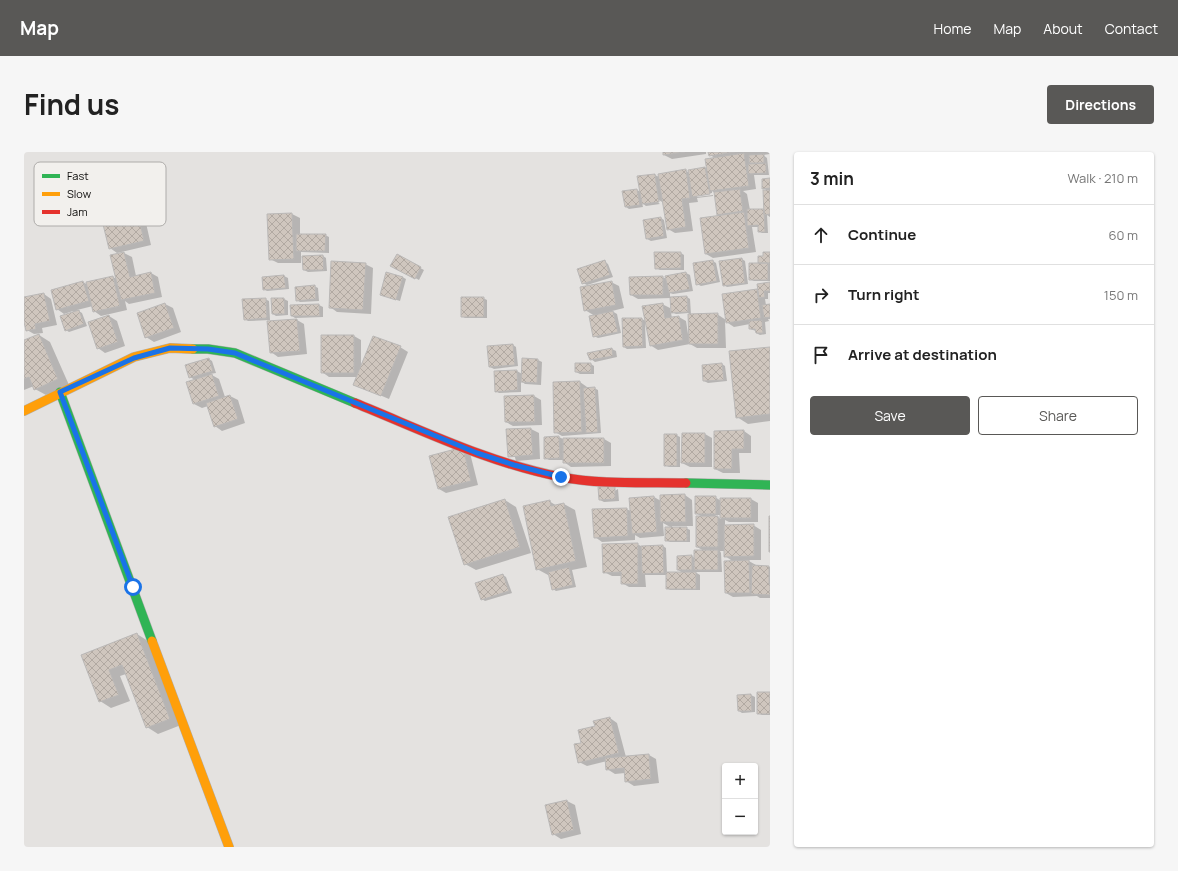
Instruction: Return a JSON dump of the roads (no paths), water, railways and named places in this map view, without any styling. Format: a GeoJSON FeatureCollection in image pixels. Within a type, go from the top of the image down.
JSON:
{"type":"FeatureCollection","features":[{"type":"Feature","properties":{"kind":"street"},"geometry":{"type":"LineString","coordinates":[[24,411],[60,392],[134,358],[170,348],[208,349],[235,353],[477,453],[514,465],[561,477],[623,482],[770,485]]}},
{"type":"Feature","properties":{"kind":"street"},"geometry":{"type":"LineString","coordinates":[[60,392],[229,847]]}}]}
